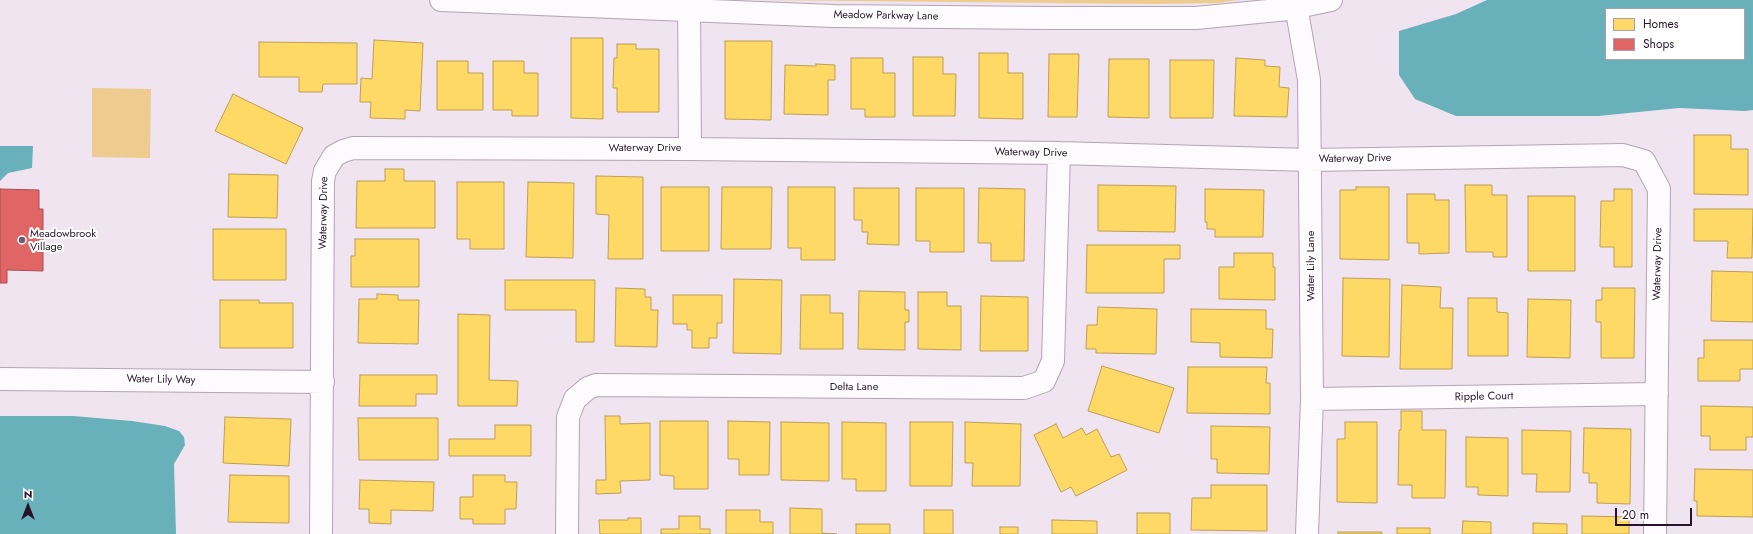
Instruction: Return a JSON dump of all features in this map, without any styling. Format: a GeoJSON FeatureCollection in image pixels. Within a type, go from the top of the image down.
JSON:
{"type":"FeatureCollection","features":[{"type":"Feature","properties":{"kind":"street","name":"Meadow Parkway Lane"},"geometry":{"type":"LineString","coordinates":[[441,0],[689,5],[833,16],[1196,18],[1331,0]]}},
{"type":"Feature","properties":{"kind":"street","name":"Water Lily Lane"},"geometry":{"type":"LineString","coordinates":[[1296,4],[1309,80],[1312,399],[1307,534]]}},
{"type":"Feature","properties":{"kind":"street","name":"Waterway Drive"},"geometry":{"type":"LineString","coordinates":[[689,5],[690,148]]}},
{"type":"Feature","properties":{"kind":"street","name":"Waterway Drive"},"geometry":{"type":"LineString","coordinates":[[321,534],[323,181],[325,171],[334,156],[353,148],[690,148],[1058,153],[1310,160],[1623,155],[1644,161],[1659,189],[1655,534]]}},
{"type":"Feature","properties":{"kind":"street","name":"Delta Lane"},"geometry":{"type":"LineString","coordinates":[[567,534],[568,417],[575,399],[588,388],[596,385],[1024,388],[1044,380],[1053,361],[1058,153]]}},
{"type":"Feature","properties":{"kind":"street","name":"Water Lily Way"},"geometry":{"type":"LineString","coordinates":[[0,379],[323,382]]}},
{"type":"Feature","properties":{"kind":"street","name":"Ripple Court"},"geometry":{"type":"LineString","coordinates":[[1312,399],[1657,394]]}},
{"type":"Feature","properties":{"kind":"shaded area"},"geometry":{"type":"Polygon","coordinates":[[[752,0],[1239,0],[1218,3],[1154,4],[752,0]]]}},
{"type":"Feature","properties":{"kind":"shaded area"},"geometry":{"type":"Polygon","coordinates":[[[92,88],[151,89],[150,158],[92,157],[92,88]]]}},
{"type":"Feature","properties":{"kind":"water"},"geometry":{"type":"Polygon","coordinates":[[[1487,0],[1753,0],[1753,110],[1745,111],[1679,108],[1598,116],[1456,116],[1415,99],[1399,75],[1399,31],[1456,14],[1487,0]]]}},
{"type":"Feature","properties":{"kind":"water"},"geometry":{"type":"Polygon","coordinates":[[[0,146],[33,146],[32,168],[8,173],[0,181],[0,146]]]}},
{"type":"Feature","properties":{"kind":"water"},"geometry":{"type":"Polygon","coordinates":[[[0,416],[73,416],[132,421],[165,426],[179,431],[184,437],[185,445],[174,464],[176,534],[0,534],[0,416]]]}},
{"type":"Feature","properties":{"kind":"building: Homes"},"geometry":{"type":"Polygon","coordinates":[[[571,38],[603,38],[603,119],[571,118],[571,38]]]}},
{"type":"Feature","properties":{"kind":"building: Homes"},"geometry":{"type":"Polygon","coordinates":[[[374,40],[423,43],[420,111],[405,110],[405,119],[370,118],[371,102],[360,102],[361,78],[372,79],[374,40]]]}},
{"type":"Feature","properties":{"kind":"building: Homes"},"geometry":{"type":"Polygon","coordinates":[[[725,41],[772,41],[771,120],[725,119],[725,41]]]}},
{"type":"Feature","properties":{"kind":"building: Homes"},"geometry":{"type":"Polygon","coordinates":[[[259,42],[357,43],[357,84],[323,84],[322,92],[299,92],[299,77],[259,77],[259,42]]]}},
{"type":"Feature","properties":{"kind":"building: Homes"},"geometry":{"type":"Polygon","coordinates":[[[617,44],[636,44],[636,49],[659,49],[659,112],[617,112],[617,88],[613,88],[614,58],[617,58],[617,44]]]}},
{"type":"Feature","properties":{"kind":"building: Homes"},"geometry":{"type":"Polygon","coordinates":[[[979,53],[1008,53],[1008,73],[1023,73],[1023,119],[979,118],[979,53]]]}},
{"type":"Feature","properties":{"kind":"building: Homes"},"geometry":{"type":"Polygon","coordinates":[[[1049,54],[1079,54],[1077,117],[1048,117],[1049,54]]]}},
{"type":"Feature","properties":{"kind":"building: Homes"},"geometry":{"type":"Polygon","coordinates":[[[913,57],[943,57],[943,74],[956,74],[955,116],[913,116],[913,57]]]}},
{"type":"Feature","properties":{"kind":"building: Homes"},"geometry":{"type":"Polygon","coordinates":[[[851,58],[883,58],[883,73],[895,73],[895,117],[865,117],[865,109],[851,109],[851,58]]]}},
{"type":"Feature","properties":{"kind":"building: Homes"},"geometry":{"type":"Polygon","coordinates":[[[1236,58],[1265,60],[1265,66],[1280,67],[1279,87],[1289,88],[1287,117],[1234,116],[1236,58]]]}},
{"type":"Feature","properties":{"kind":"building: Homes"},"geometry":{"type":"Polygon","coordinates":[[[1109,59],[1149,59],[1149,118],[1108,117],[1109,59]]]}},
{"type":"Feature","properties":{"kind":"building: Homes"},"geometry":{"type":"Polygon","coordinates":[[[1170,60],[1214,60],[1213,118],[1170,118],[1170,60]]]}},
{"type":"Feature","properties":{"kind":"building: Homes"},"geometry":{"type":"Polygon","coordinates":[[[437,61],[468,61],[468,73],[483,73],[483,110],[437,110],[437,61]]]}},
{"type":"Feature","properties":{"kind":"building: Homes"},"geometry":{"type":"Polygon","coordinates":[[[493,61],[524,61],[524,73],[538,73],[538,116],[512,116],[512,110],[493,110],[493,61]]]}},
{"type":"Feature","properties":{"kind":"building: Homes"},"geometry":{"type":"Polygon","coordinates":[[[816,64],[835,65],[835,80],[828,80],[828,115],[784,114],[785,65],[816,66],[816,64]]]}},
{"type":"Feature","properties":{"kind":"building: Homes"},"geometry":{"type":"Polygon","coordinates":[[[233,94],[303,128],[286,164],[215,131],[233,94]]]}},
{"type":"Feature","properties":{"kind":"building: Homes"},"geometry":{"type":"Polygon","coordinates":[[[1694,135],[1731,135],[1731,149],[1748,149],[1748,195],[1694,194],[1694,135]]]}},
{"type":"Feature","properties":{"kind":"building: Homes"},"geometry":{"type":"Polygon","coordinates":[[[385,169],[404,169],[404,181],[435,181],[435,228],[356,228],[357,181],[385,181],[385,169]]]}},
{"type":"Feature","properties":{"kind":"building: Homes"},"geometry":{"type":"Polygon","coordinates":[[[229,174],[278,175],[277,218],[228,217],[229,174]]]}},
{"type":"Feature","properties":{"kind":"building: Homes"},"geometry":{"type":"Polygon","coordinates":[[[596,176],[643,177],[643,259],[608,259],[609,215],[596,214],[596,176]]]}},
{"type":"Feature","properties":{"kind":"building: Homes"},"geometry":{"type":"Polygon","coordinates":[[[457,182],[504,182],[504,249],[470,249],[470,239],[457,239],[457,182]]]}},
{"type":"Feature","properties":{"kind":"building: Homes"},"geometry":{"type":"Polygon","coordinates":[[[528,182],[574,183],[573,258],[526,257],[528,182]]]}},
{"type":"Feature","properties":{"kind":"building: Homes"},"geometry":{"type":"Polygon","coordinates":[[[1098,185],[1176,186],[1175,232],[1098,231],[1098,185]]]}},
{"type":"Feature","properties":{"kind":"building: Homes"},"geometry":{"type":"Polygon","coordinates":[[[1465,185],[1492,185],[1492,195],[1507,195],[1507,257],[1493,257],[1493,252],[1466,252],[1465,185]]]}},
{"type":"Feature","properties":{"kind":"building: Homes"},"geometry":{"type":"Polygon","coordinates":[[[661,187],[709,187],[709,251],[661,251],[661,187]]]}},
{"type":"Feature","properties":{"kind":"building: Homes"},"geometry":{"type":"Polygon","coordinates":[[[722,187],[772,187],[771,249],[721,249],[722,187]]]}},
{"type":"Feature","properties":{"kind":"building: Homes"},"geometry":{"type":"Polygon","coordinates":[[[788,187],[835,187],[835,260],[801,260],[801,248],[788,248],[788,187]]]}},
{"type":"Feature","properties":{"kind":"building: Homes"},"geometry":{"type":"Polygon","coordinates":[[[1356,187],[1389,187],[1389,260],[1340,259],[1340,190],[1356,190],[1356,187]]]}},
{"type":"Feature","properties":{"kind":"building: Homes"},"geometry":{"type":"Polygon","coordinates":[[[854,188],[899,188],[899,245],[867,244],[868,232],[862,232],[862,220],[854,220],[854,188]]]}},
{"type":"Feature","properties":{"kind":"building: Homes"},"geometry":{"type":"Polygon","coordinates":[[[916,188],[964,188],[964,252],[930,252],[930,241],[916,241],[916,188]]]}},
{"type":"Feature","properties":{"kind":"building: Homes"},"geometry":{"type":"Polygon","coordinates":[[[979,188],[1025,189],[1024,261],[991,261],[991,243],[978,243],[979,188]]]}},
{"type":"Feature","properties":{"kind":"building: Homes"},"geometry":{"type":"Polygon","coordinates":[[[1205,189],[1264,190],[1263,237],[1215,237],[1215,229],[1207,229],[1207,222],[1205,222],[1205,189]]]}},
{"type":"Feature","properties":{"kind":"building: Homes"},"geometry":{"type":"Polygon","coordinates":[[[1614,189],[1632,189],[1632,267],[1614,267],[1614,247],[1600,247],[1601,201],[1614,201],[1614,189]]]}},
{"type":"Feature","properties":{"kind":"building: Homes"},"geometry":{"type":"Polygon","coordinates":[[[1407,194],[1435,194],[1435,200],[1449,200],[1449,253],[1419,254],[1419,243],[1407,243],[1407,194]]]}},
{"type":"Feature","properties":{"kind":"building: Homes"},"geometry":{"type":"Polygon","coordinates":[[[1528,196],[1575,196],[1575,271],[1528,271],[1528,196]]]}},
{"type":"Feature","properties":{"kind":"building: Homes"},"geometry":{"type":"Polygon","coordinates":[[[1694,209],[1753,209],[1752,258],[1727,258],[1728,241],[1694,241],[1694,209]]]}},
{"type":"Feature","properties":{"kind":"building: Homes"},"geometry":{"type":"Polygon","coordinates":[[[213,229],[286,229],[286,280],[213,280],[213,229]]]}},
{"type":"Feature","properties":{"kind":"building: Homes"},"geometry":{"type":"Polygon","coordinates":[[[355,239],[419,239],[419,287],[351,287],[351,256],[355,256],[355,239]]]}},
{"type":"Feature","properties":{"kind":"building: Homes"},"geometry":{"type":"Polygon","coordinates":[[[1087,245],[1180,245],[1180,259],[1164,259],[1164,293],[1086,293],[1087,245]]]}},
{"type":"Feature","properties":{"kind":"building: Homes"},"geometry":{"type":"Polygon","coordinates":[[[1234,253],[1273,253],[1273,267],[1275,267],[1275,300],[1219,299],[1219,267],[1234,267],[1234,253]]]}},
{"type":"Feature","properties":{"kind":"building: Homes"},"geometry":{"type":"Polygon","coordinates":[[[1712,271],[1753,272],[1753,322],[1711,321],[1712,271]]]}},
{"type":"Feature","properties":{"kind":"building: Homes"},"geometry":{"type":"Polygon","coordinates":[[[1343,278],[1390,279],[1389,357],[1342,356],[1343,278]]]}},
{"type":"Feature","properties":{"kind":"building: Homes"},"geometry":{"type":"Polygon","coordinates":[[[734,279],[782,280],[781,354],[733,353],[734,279]]]}},
{"type":"Feature","properties":{"kind":"building: Homes"},"geometry":{"type":"Polygon","coordinates":[[[505,280],[595,280],[594,342],[576,342],[576,310],[505,310],[505,280]]]}},
{"type":"Feature","properties":{"kind":"building: Homes"},"geometry":{"type":"Polygon","coordinates":[[[1402,285],[1441,287],[1440,308],[1453,308],[1452,369],[1400,369],[1402,285]]]}},
{"type":"Feature","properties":{"kind":"building: Homes"},"geometry":{"type":"Polygon","coordinates":[[[616,288],[645,289],[645,297],[651,297],[651,310],[658,310],[657,347],[615,346],[616,288]]]}},
{"type":"Feature","properties":{"kind":"building: Homes"},"geometry":{"type":"Polygon","coordinates":[[[1602,288],[1635,288],[1634,358],[1601,358],[1601,322],[1596,322],[1596,300],[1602,300],[1602,288]]]}},
{"type":"Feature","properties":{"kind":"building: Homes"},"geometry":{"type":"Polygon","coordinates":[[[859,291],[905,292],[905,310],[909,310],[909,322],[905,322],[905,350],[858,349],[859,291]]]}},
{"type":"Feature","properties":{"kind":"building: Homes"},"geometry":{"type":"Polygon","coordinates":[[[918,292],[947,292],[947,306],[961,306],[961,350],[918,349],[918,292]]]}},
{"type":"Feature","properties":{"kind":"building: Homes"},"geometry":{"type":"Polygon","coordinates":[[[377,294],[398,295],[398,300],[419,300],[418,344],[358,343],[359,299],[377,299],[377,294]]]}},
{"type":"Feature","properties":{"kind":"building: Homes"},"geometry":{"type":"Polygon","coordinates":[[[673,295],[722,295],[722,323],[717,323],[717,338],[709,338],[709,348],[692,348],[692,330],[687,330],[687,324],[673,324],[673,295]]]}},
{"type":"Feature","properties":{"kind":"building: Homes"},"geometry":{"type":"Polygon","coordinates":[[[801,295],[830,295],[830,313],[843,313],[843,349],[800,349],[801,295]]]}},
{"type":"Feature","properties":{"kind":"building: Homes"},"geometry":{"type":"Polygon","coordinates":[[[981,296],[1028,297],[1028,351],[980,351],[981,296]]]}},
{"type":"Feature","properties":{"kind":"building: Homes"},"geometry":{"type":"Polygon","coordinates":[[[1468,298],[1497,298],[1497,312],[1508,313],[1508,356],[1468,356],[1468,298]]]}},
{"type":"Feature","properties":{"kind":"building: Homes"},"geometry":{"type":"Polygon","coordinates":[[[1528,299],[1571,300],[1570,358],[1527,357],[1528,299]]]}},
{"type":"Feature","properties":{"kind":"building: Homes"},"geometry":{"type":"Polygon","coordinates":[[[220,300],[259,300],[259,303],[293,303],[293,348],[220,348],[220,300]]]}},
{"type":"Feature","properties":{"kind":"building: Homes"},"geometry":{"type":"Polygon","coordinates":[[[1098,307],[1157,309],[1156,354],[1096,353],[1096,349],[1086,349],[1087,325],[1097,325],[1098,307]]]}},
{"type":"Feature","properties":{"kind":"building: Homes"},"geometry":{"type":"Polygon","coordinates":[[[1191,309],[1266,310],[1266,329],[1273,329],[1272,358],[1220,357],[1220,343],[1191,342],[1191,309]]]}},
{"type":"Feature","properties":{"kind":"building: Homes"},"geometry":{"type":"Polygon","coordinates":[[[458,314],[490,315],[489,380],[518,381],[517,406],[458,406],[458,314]]]}},
{"type":"Feature","properties":{"kind":"building: Homes"},"geometry":{"type":"Polygon","coordinates":[[[1704,340],[1753,340],[1753,369],[1740,369],[1740,381],[1698,381],[1698,358],[1704,358],[1704,340]]]}},
{"type":"Feature","properties":{"kind":"building: Homes"},"geometry":{"type":"Polygon","coordinates":[[[1102,366],[1174,388],[1159,433],[1088,411],[1102,366]]]}},
{"type":"Feature","properties":{"kind":"building: Homes"},"geometry":{"type":"Polygon","coordinates":[[[1188,367],[1267,367],[1266,383],[1270,383],[1270,414],[1187,413],[1188,367]]]}},
{"type":"Feature","properties":{"kind":"building: Homes"},"geometry":{"type":"Polygon","coordinates":[[[360,375],[437,375],[437,394],[416,394],[416,406],[359,406],[360,375]]]}},
{"type":"Feature","properties":{"kind":"building: Homes"},"geometry":{"type":"Polygon","coordinates":[[[1701,406],[1753,407],[1753,437],[1746,437],[1746,450],[1710,450],[1710,436],[1701,436],[1701,406]]]}},
{"type":"Feature","properties":{"kind":"building: Homes"},"geometry":{"type":"Polygon","coordinates":[[[1401,411],[1422,411],[1422,430],[1446,430],[1445,498],[1412,498],[1412,485],[1398,485],[1399,430],[1401,430],[1401,411]]]}},
{"type":"Feature","properties":{"kind":"building: Homes"},"geometry":{"type":"Polygon","coordinates":[[[605,416],[620,416],[620,424],[650,423],[650,480],[620,481],[621,493],[596,494],[596,480],[606,480],[605,416]]]}},
{"type":"Feature","properties":{"kind":"building: Homes"},"geometry":{"type":"Polygon","coordinates":[[[225,417],[291,419],[289,466],[223,463],[225,417]]]}},
{"type":"Feature","properties":{"kind":"building: Homes"},"geometry":{"type":"Polygon","coordinates":[[[358,418],[438,418],[438,460],[359,460],[358,418]]]}},
{"type":"Feature","properties":{"kind":"building: Homes"},"geometry":{"type":"Polygon","coordinates":[[[660,421],[708,421],[708,489],[674,489],[674,476],[660,475],[660,421]]]}},
{"type":"Feature","properties":{"kind":"building: Homes"},"geometry":{"type":"Polygon","coordinates":[[[728,421],[770,422],[769,475],[739,475],[739,459],[728,459],[728,421]]]}},
{"type":"Feature","properties":{"kind":"building: Homes"},"geometry":{"type":"Polygon","coordinates":[[[781,422],[829,423],[829,481],[781,480],[781,422]]]}},
{"type":"Feature","properties":{"kind":"building: Homes"},"geometry":{"type":"Polygon","coordinates":[[[842,422],[886,423],[886,491],[856,491],[856,479],[842,479],[842,422]]]}},
{"type":"Feature","properties":{"kind":"building: Homes"},"geometry":{"type":"Polygon","coordinates":[[[910,422],[953,422],[952,486],[910,486],[910,422]]]}},
{"type":"Feature","properties":{"kind":"building: Homes"},"geometry":{"type":"Polygon","coordinates":[[[965,422],[1021,424],[1020,486],[972,486],[973,463],[965,463],[965,422]]]}},
{"type":"Feature","properties":{"kind":"building: Homes"},"geometry":{"type":"Polygon","coordinates":[[[1345,422],[1377,422],[1377,503],[1337,502],[1337,439],[1345,439],[1345,422]]]}},
{"type":"Feature","properties":{"kind":"building: Homes"},"geometry":{"type":"Polygon","coordinates":[[[1056,424],[1063,438],[1082,428],[1086,435],[1097,429],[1111,457],[1119,454],[1127,470],[1076,496],[1071,487],[1061,492],[1034,435],[1056,424]]]}},
{"type":"Feature","properties":{"kind":"building: Homes"},"geometry":{"type":"Polygon","coordinates":[[[495,425],[531,425],[531,456],[449,456],[449,439],[495,439],[495,425]]]}},
{"type":"Feature","properties":{"kind":"building: Homes"},"geometry":{"type":"Polygon","coordinates":[[[1211,426],[1270,427],[1269,474],[1217,473],[1217,459],[1211,459],[1211,426]]]}},
{"type":"Feature","properties":{"kind":"building: Homes"},"geometry":{"type":"Polygon","coordinates":[[[1584,428],[1631,429],[1630,504],[1597,503],[1597,483],[1589,483],[1589,473],[1583,473],[1584,428]]]}},
{"type":"Feature","properties":{"kind":"building: Homes"},"geometry":{"type":"Polygon","coordinates":[[[1522,430],[1571,431],[1570,492],[1536,492],[1537,474],[1522,474],[1522,430]]]}},
{"type":"Feature","properties":{"kind":"building: Homes"},"geometry":{"type":"Polygon","coordinates":[[[1466,437],[1508,438],[1508,496],[1478,495],[1478,487],[1466,487],[1466,437]]]}},
{"type":"Feature","properties":{"kind":"building: Homes"},"geometry":{"type":"Polygon","coordinates":[[[1695,469],[1753,470],[1753,517],[1697,516],[1697,501],[1694,501],[1695,469]]]}},
{"type":"Feature","properties":{"kind":"building: Homes"},"geometry":{"type":"Polygon","coordinates":[[[230,475],[289,476],[289,523],[228,522],[230,475]]]}},
{"type":"Feature","properties":{"kind":"building: Homes"},"geometry":{"type":"Polygon","coordinates":[[[473,475],[505,475],[505,482],[517,482],[516,509],[505,509],[505,524],[473,524],[473,519],[460,519],[460,497],[473,497],[473,475]]]}},
{"type":"Feature","properties":{"kind":"building: Homes"},"geometry":{"type":"Polygon","coordinates":[[[360,480],[434,482],[433,511],[391,510],[391,524],[369,523],[369,509],[359,509],[360,480]]]}},
{"type":"Feature","properties":{"kind":"building: Homes"},"geometry":{"type":"Polygon","coordinates":[[[1211,485],[1267,485],[1267,531],[1191,530],[1192,498],[1211,498],[1211,485]]]}},
{"type":"Feature","properties":{"kind":"building: Homes"},"geometry":{"type":"Polygon","coordinates":[[[790,508],[822,509],[822,533],[837,534],[790,534],[790,508]]]}},
{"type":"Feature","properties":{"kind":"building: Homes"},"geometry":{"type":"Polygon","coordinates":[[[726,510],[760,510],[760,522],[773,522],[773,534],[726,534],[726,510]]]}},
{"type":"Feature","properties":{"kind":"building: Homes"},"geometry":{"type":"Polygon","coordinates":[[[924,510],[953,510],[953,534],[924,534],[924,510]]]}},
{"type":"Feature","properties":{"kind":"building: Homes"},"geometry":{"type":"Polygon","coordinates":[[[1137,513],[1170,513],[1170,534],[1137,534],[1137,513]]]}},
{"type":"Feature","properties":{"kind":"building: Homes"},"geometry":{"type":"Polygon","coordinates":[[[679,516],[700,516],[700,529],[710,529],[710,534],[661,534],[661,529],[679,529],[679,516]]]}},
{"type":"Feature","properties":{"kind":"building: Homes"},"geometry":{"type":"Polygon","coordinates":[[[1582,516],[1629,517],[1629,534],[1582,534],[1582,516]]]}},
{"type":"Feature","properties":{"kind":"building: Homes"},"geometry":{"type":"Polygon","coordinates":[[[628,518],[641,518],[641,534],[600,534],[599,520],[628,520],[628,518]]]}},
{"type":"Feature","properties":{"kind":"building: Homes"},"geometry":{"type":"Polygon","coordinates":[[[1052,520],[1097,521],[1097,534],[1052,534],[1052,520]]]}},
{"type":"Feature","properties":{"kind":"building: Homes"},"geometry":{"type":"Polygon","coordinates":[[[1463,521],[1491,522],[1491,534],[1462,534],[1463,521]]]}},
{"type":"Feature","properties":{"kind":"building: Homes"},"geometry":{"type":"Polygon","coordinates":[[[1533,523],[1567,524],[1567,534],[1533,534],[1533,523]]]}},
{"type":"Feature","properties":{"kind":"building: Homes"},"geometry":{"type":"Polygon","coordinates":[[[856,524],[890,524],[890,534],[856,534],[856,524]]]}},
{"type":"Feature","properties":{"kind":"building: Homes"},"geometry":{"type":"Polygon","coordinates":[[[1000,527],[1018,527],[1018,534],[1000,534],[1000,527]]]}},
{"type":"Feature","properties":{"kind":"building: Homes"},"geometry":{"type":"Polygon","coordinates":[[[1397,528],[1430,528],[1430,534],[1397,534],[1397,528]]]}},
{"type":"Feature","properties":{"kind":"building: Homes"},"geometry":{"type":"Polygon","coordinates":[[[1338,532],[1382,532],[1382,534],[1338,534],[1338,532]]]}},
{"type":"Feature","properties":{"kind":"building: Shops","name":"Meadowbrook Village"},"geometry":{"type":"Polygon","coordinates":[[[0,189],[39,190],[39,209],[43,209],[43,271],[7,270],[7,283],[0,283],[0,189]]]}},
{"type":"Feature","properties":{"kind":"place","name":"Meadowbrook Village"},"geometry":{"type":"Point","coordinates":[22,240]}}]}
